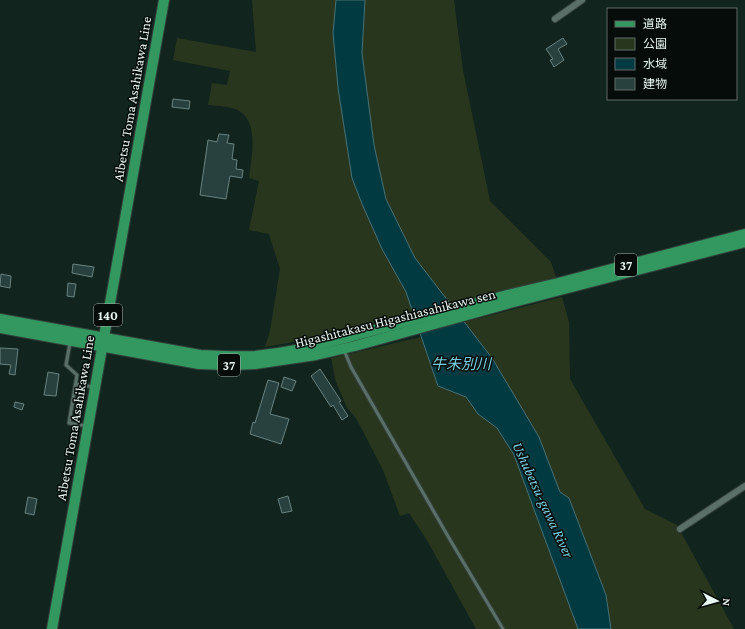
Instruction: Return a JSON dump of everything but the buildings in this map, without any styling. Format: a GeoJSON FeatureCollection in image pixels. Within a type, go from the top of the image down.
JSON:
{"type":"FeatureCollection","features":[{"type":"Feature","properties":{"kind":"main road","name":"Aibetsu Toma Asahikawa Line"},"geometry":{"type":"LineString","coordinates":[[52,629],[164,0]]}},
{"type":"Feature","properties":{"kind":"main road","name":"Higashitakasu Higashiasahikawa sen"},"geometry":{"type":"LineString","coordinates":[[508,299],[565,281],[745,234]]}},
{"type":"Feature","properties":{"kind":"main road","name":"Higashitakasu Higashiasahikawa sen"},"geometry":{"type":"LineString","coordinates":[[0,328],[70,341],[103,342],[200,355],[256,356],[353,341],[508,299],[745,242]]}},
{"type":"Feature","properties":{"kind":"main road","name":"Higashitakasu Higashiasahikawa sen"},"geometry":{"type":"LineString","coordinates":[[0,319],[199,364],[255,364],[304,357],[343,349],[353,341]]}},
{"type":"Feature","properties":{"kind":"street"},"geometry":{"type":"LineString","coordinates":[[555,19],[582,0]]}},
{"type":"Feature","properties":{"kind":"street"},"geometry":{"type":"LineString","coordinates":[[680,529],[745,486]]}},
{"type":"Feature","properties":{"kind":"lane"},"geometry":{"type":"LineString","coordinates":[[70,341],[66,365],[77,375],[69,423],[88,426]]}},
{"type":"Feature","properties":{"kind":"lane"},"geometry":{"type":"LineString","coordinates":[[343,349],[351,367],[503,629]]}},
{"type":"Feature","properties":{"kind":"lane"},"geometry":{"type":"LineString","coordinates":[[76,384],[95,387]]}},
{"type":"Feature","properties":{"kind":"green space"},"geometry":{"type":"Polygon","coordinates":[[[252,0],[336,0],[333,33],[338,88],[352,178],[382,249],[406,292],[413,312],[316,338],[265,347],[270,331],[280,269],[269,234],[249,230],[259,181],[249,178],[252,153],[252,134],[250,125],[247,118],[238,110],[208,105],[212,83],[227,85],[230,71],[173,60],[177,38],[256,52],[252,0]]]}},
{"type":"Feature","properties":{"kind":"green space"},"geometry":{"type":"Polygon","coordinates":[[[365,0],[454,0],[463,70],[490,201],[551,262],[558,283],[454,309],[415,258],[386,199],[374,145],[362,53],[365,0]]]}},
{"type":"Feature","properties":{"kind":"green space"},"geometry":{"type":"Polygon","coordinates":[[[562,297],[569,322],[570,379],[645,509],[677,525],[734,629],[611,629],[606,595],[569,498],[560,492],[539,437],[492,358],[464,322],[562,297]]]}},
{"type":"Feature","properties":{"kind":"green space"},"geometry":{"type":"Polygon","coordinates":[[[421,337],[438,386],[466,397],[478,414],[497,428],[514,455],[578,629],[476,629],[428,542],[409,513],[400,516],[383,470],[356,418],[347,408],[336,382],[331,358],[421,337]]]}},
{"type":"Feature","properties":{"kind":"water","name":"牛朱別川"},"geometry":{"type":"Polygon","coordinates":[[[336,0],[365,0],[362,53],[374,145],[386,199],[415,258],[492,358],[539,437],[560,492],[569,498],[606,595],[611,629],[578,629],[514,455],[497,428],[478,414],[466,397],[438,386],[406,292],[382,249],[352,178],[338,88],[333,33],[336,0]]]}},
{"type":"Feature","properties":{"kind":"water label","name":"Ushubetsu-gawa River"},"geometry":{"type":"Point","coordinates":[543,500]}}]}
